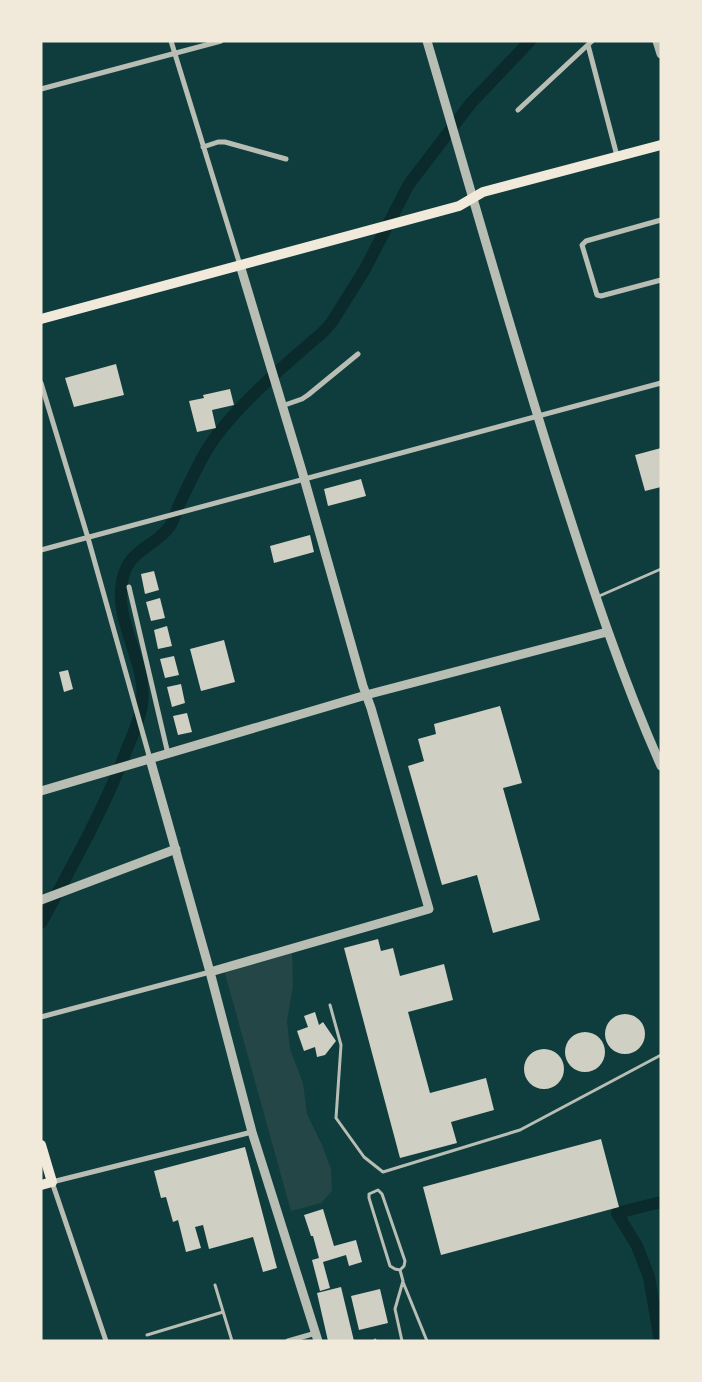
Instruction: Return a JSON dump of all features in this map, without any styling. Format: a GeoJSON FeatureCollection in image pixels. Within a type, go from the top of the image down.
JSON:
{"type":"FeatureCollection","features":[{"type":"Feature","properties":{"kind":"main road"},"geometry":{"type":"LineString","coordinates":[[41,319],[465,204],[483,192],[661,144]]}},
{"type":"Feature","properties":{"kind":"main road"},"geometry":{"type":"LineString","coordinates":[[41,1145],[52,1182],[41,1185]]}},
{"type":"Feature","properties":{"kind":"street"},"geometry":{"type":"LineString","coordinates":[[41,1017],[210,972],[429,909],[304,480],[171,41]]}},
{"type":"Feature","properties":{"kind":"street"},"geometry":{"type":"LineString","coordinates":[[41,89],[221,41]]}},
{"type":"Feature","properties":{"kind":"street"},"geometry":{"type":"LineString","coordinates":[[427,41],[537,417],[607,632],[661,766]]}},
{"type":"Feature","properties":{"kind":"street"},"geometry":{"type":"LineString","coordinates":[[657,41],[661,54]]}},
{"type":"Feature","properties":{"kind":"street"},"geometry":{"type":"LineString","coordinates":[[518,110],[590,43],[617,156]]}},
{"type":"Feature","properties":{"kind":"street"},"geometry":{"type":"LineString","coordinates":[[204,146],[225,142],[286,159]]}},
{"type":"Feature","properties":{"kind":"street"},"geometry":{"type":"LineString","coordinates":[[661,220],[586,240],[582,245],[597,295],[601,296],[661,280]]}},
{"type":"Feature","properties":{"kind":"street"},"geometry":{"type":"LineString","coordinates":[[282,406],[308,395],[358,354]]}},
{"type":"Feature","properties":{"kind":"street"},"geometry":{"type":"LineString","coordinates":[[41,550],[661,383]]}},
{"type":"Feature","properties":{"kind":"street"},"geometry":{"type":"LineString","coordinates":[[41,384],[88,538],[136,707],[210,972],[252,1132],[317,1337],[288,1341]]}},
{"type":"Feature","properties":{"kind":"street"},"geometry":{"type":"LineString","coordinates":[[129,587],[168,754]]}},
{"type":"Feature","properties":{"kind":"street"},"geometry":{"type":"LineString","coordinates":[[41,791],[366,695],[607,632]]}},
{"type":"Feature","properties":{"kind":"street"},"geometry":{"type":"LineString","coordinates":[[43,899],[176,849]]}},
{"type":"Feature","properties":{"kind":"street"},"geometry":{"type":"LineString","coordinates":[[106,1341],[52,1182],[252,1132]]}},
{"type":"Feature","properties":{"kind":"lane"},"geometry":{"type":"LineString","coordinates":[[596,598],[661,569]]}},
{"type":"Feature","properties":{"kind":"lane"},"geometry":{"type":"LineString","coordinates":[[330,1005],[341,1045],[336,1118],[364,1157],[383,1172],[520,1130],[661,1055]]}},
{"type":"Feature","properties":{"kind":"lane"},"geometry":{"type":"LineString","coordinates":[[378,1190],[382,1194],[405,1261],[404,1266],[400,1270],[395,1270],[390,1266],[369,1198],[369,1194],[373,1191],[378,1190]]}},
{"type":"Feature","properties":{"kind":"lane"},"geometry":{"type":"LineString","coordinates":[[400,1270],[427,1341]]}},
{"type":"Feature","properties":{"kind":"lane"},"geometry":{"type":"LineString","coordinates":[[402,1341],[395,1309],[403,1281]]}},
{"type":"Feature","properties":{"kind":"lane"},"geometry":{"type":"LineString","coordinates":[[215,1285],[232,1341]]}},
{"type":"Feature","properties":{"kind":"lane"},"geometry":{"type":"LineString","coordinates":[[147,1335],[223,1312]]}},
{"type":"Feature","properties":{"kind":"shaded area"},"geometry":{"type":"Polygon","coordinates":[[[292,950],[293,986],[287,1021],[290,1049],[303,1083],[307,1114],[331,1169],[332,1191],[321,1203],[291,1211],[224,970],[292,950]]]}},
{"type":"Feature","properties":{"kind":"building"},"geometry":{"type":"Polygon","coordinates":[[[116,364],[124,395],[74,407],[65,378],[116,364]]]}},
{"type":"Feature","properties":{"kind":"building"},"geometry":{"type":"Polygon","coordinates":[[[230,389],[234,405],[212,410],[216,428],[197,432],[189,401],[204,398],[203,395],[230,389]]]}},
{"type":"Feature","properties":{"kind":"building"},"geometry":{"type":"Polygon","coordinates":[[[661,448],[661,487],[645,491],[635,455],[661,448]]]}},
{"type":"Feature","properties":{"kind":"building"},"geometry":{"type":"Polygon","coordinates":[[[361,479],[366,496],[328,506],[324,489],[361,479]]]}},
{"type":"Feature","properties":{"kind":"building"},"geometry":{"type":"Polygon","coordinates":[[[310,535],[314,552],[274,563],[270,546],[310,535]]]}},
{"type":"Feature","properties":{"kind":"building"},"geometry":{"type":"Polygon","coordinates":[[[154,571],[159,590],[145,594],[141,574],[154,571]]]}},
{"type":"Feature","properties":{"kind":"building"},"geometry":{"type":"Polygon","coordinates":[[[160,598],[165,618],[151,621],[146,602],[160,598]]]}},
{"type":"Feature","properties":{"kind":"building"},"geometry":{"type":"Polygon","coordinates":[[[167,626],[172,646],[158,649],[154,630],[167,626]]]}},
{"type":"Feature","properties":{"kind":"building"},"geometry":{"type":"Polygon","coordinates":[[[224,640],[235,682],[201,691],[190,649],[224,640]]]}},
{"type":"Feature","properties":{"kind":"building"},"geometry":{"type":"Polygon","coordinates":[[[174,656],[179,675],[165,678],[160,659],[174,656]]]}},
{"type":"Feature","properties":{"kind":"building"},"geometry":{"type":"Polygon","coordinates":[[[68,670],[73,689],[64,692],[59,672],[68,670]]]}},
{"type":"Feature","properties":{"kind":"building"},"geometry":{"type":"Polygon","coordinates":[[[181,684],[185,703],[172,707],[167,687],[181,684]]]}},
{"type":"Feature","properties":{"kind":"building"},"geometry":{"type":"Polygon","coordinates":[[[500,706],[522,783],[503,788],[540,920],[493,933],[477,875],[442,885],[408,766],[424,761],[418,739],[436,734],[434,724],[500,706]]]}},
{"type":"Feature","properties":{"kind":"building"},"geometry":{"type":"Polygon","coordinates":[[[187,713],[192,732],[178,735],[173,716],[187,713]]]}},
{"type":"Feature","properties":{"kind":"building"},"geometry":{"type":"Polygon","coordinates":[[[378,939],[381,951],[393,948],[400,976],[444,964],[453,1000],[408,1012],[430,1093],[486,1078],[494,1110],[451,1122],[457,1143],[400,1158],[344,948],[378,939]]]}},
{"type":"Feature","properties":{"kind":"building"},"geometry":{"type":"Polygon","coordinates":[[[315,1012],[319,1025],[323,1022],[336,1041],[325,1055],[317,1057],[315,1047],[304,1051],[297,1031],[308,1027],[304,1016],[315,1012]]]}},
{"type":"Feature","properties":{"kind":"building"},"geometry":{"type":"Polygon","coordinates":[[[621,1014],[629,1014],[636,1017],[642,1023],[645,1034],[642,1045],[636,1051],[629,1054],[621,1054],[614,1051],[608,1045],[605,1038],[605,1030],[608,1023],[614,1017],[621,1014]]]}},
{"type":"Feature","properties":{"kind":"building"},"geometry":{"type":"Polygon","coordinates":[[[581,1032],[589,1032],[596,1035],[602,1041],[605,1052],[602,1063],[596,1069],[589,1072],[581,1072],[574,1069],[568,1063],[565,1056],[565,1048],[568,1041],[574,1035],[581,1032]]]}},
{"type":"Feature","properties":{"kind":"building"},"geometry":{"type":"Polygon","coordinates":[[[540,1049],[548,1049],[555,1052],[561,1058],[564,1069],[561,1080],[555,1086],[548,1089],[540,1089],[533,1086],[527,1080],[524,1073],[524,1065],[527,1058],[533,1052],[540,1049]]]}},
{"type":"Feature","properties":{"kind":"building"},"geometry":{"type":"Polygon","coordinates":[[[601,1139],[619,1207],[441,1255],[423,1187],[601,1139]]]}},
{"type":"Feature","properties":{"kind":"building"},"geometry":{"type":"Polygon","coordinates":[[[245,1147],[277,1268],[263,1272],[253,1237],[209,1249],[203,1225],[195,1227],[201,1248],[186,1252],[178,1220],[173,1222],[166,1197],[161,1198],[154,1171],[245,1147]]]}},
{"type":"Feature","properties":{"kind":"building"},"geometry":{"type":"Polygon","coordinates":[[[323,1209],[334,1246],[356,1240],[362,1262],[349,1266],[346,1255],[323,1262],[330,1288],[320,1291],[312,1260],[319,1258],[313,1236],[311,1236],[304,1215],[323,1209]]]}},
{"type":"Feature","properties":{"kind":"building"},"geometry":{"type":"Polygon","coordinates":[[[341,1287],[354,1341],[328,1341],[317,1293],[341,1287]]]}},
{"type":"Feature","properties":{"kind":"building"},"geometry":{"type":"Polygon","coordinates":[[[380,1289],[388,1323],[359,1330],[351,1296],[380,1289]]]}},
{"type":"Feature","properties":{"kind":"waterway"},"geometry":{"type":"LineString","coordinates":[[41,923],[86,840],[106,798],[141,710],[142,687],[139,671],[124,621],[121,604],[121,588],[129,563],[159,538],[170,526],[204,455],[231,418],[261,387],[332,322],[365,269],[409,184],[471,103],[530,41]]}},
{"type":"Feature","properties":{"kind":"waterway"},"geometry":{"type":"LineString","coordinates":[[660,1341],[649,1277],[637,1246],[617,1213],[661,1202]]}}]}
